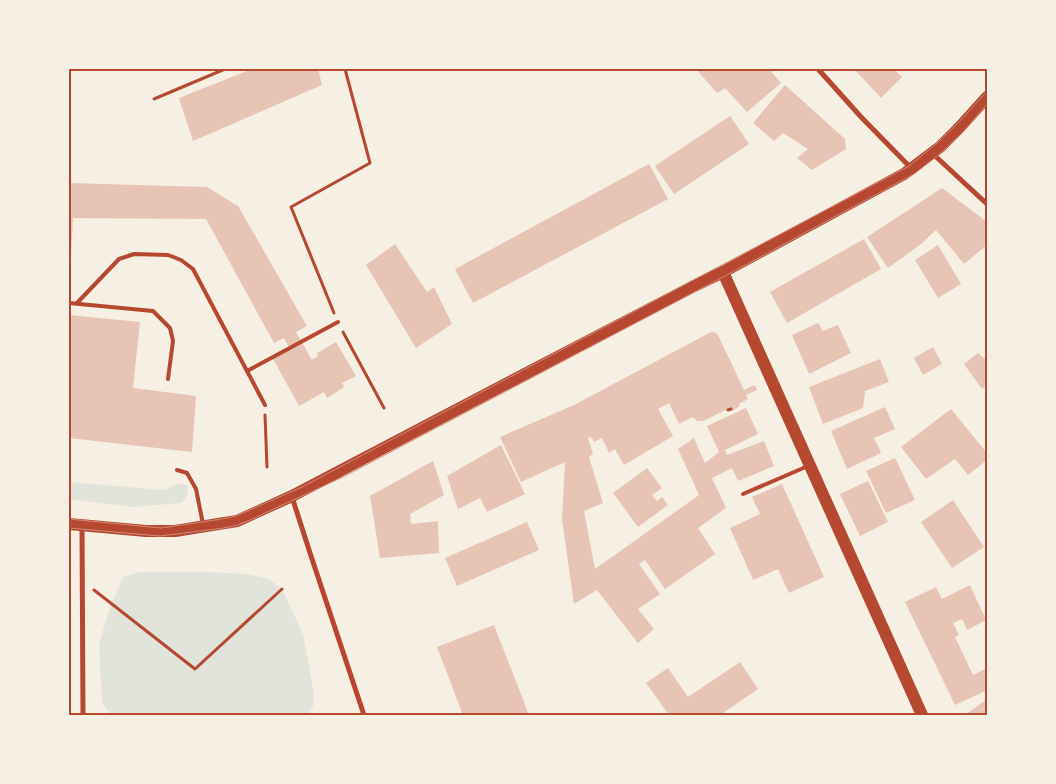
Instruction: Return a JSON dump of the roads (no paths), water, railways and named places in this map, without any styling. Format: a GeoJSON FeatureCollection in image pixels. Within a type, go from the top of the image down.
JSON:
{"type":"FeatureCollection","features":[{"type":"Feature","properties":{"kind":"main road"},"geometry":{"type":"LineString","coordinates":[[69,524],[161,532],[236,521],[292,496],[723,272],[904,174],[933,153],[987,97]]}},
{"type":"Feature","properties":{"kind":"main road"},"geometry":{"type":"LineString","coordinates":[[723,272],[922,715]]}},
{"type":"Feature","properties":{"kind":"street"},"geometry":{"type":"LineString","coordinates":[[818,69],[862,118],[912,169]]}},
{"type":"Feature","properties":{"kind":"street"},"geometry":{"type":"LineString","coordinates":[[933,153],[987,204]]}},
{"type":"Feature","properties":{"kind":"street"},"geometry":{"type":"LineString","coordinates":[[292,496],[364,715]]}},
{"type":"Feature","properties":{"kind":"street"},"geometry":{"type":"LineString","coordinates":[[82,525],[83,715]]}},
{"type":"Feature","properties":{"kind":"lane"},"geometry":{"type":"LineString","coordinates":[[77,303],[119,259],[134,254],[168,255],[181,260],[193,269],[264,405]]}},
{"type":"Feature","properties":{"kind":"lane"},"geometry":{"type":"LineString","coordinates":[[69,302],[153,311],[170,328],[173,341],[168,379]]}},
{"type":"Feature","properties":{"kind":"lane"},"geometry":{"type":"LineString","coordinates":[[247,371],[338,322]]}},
{"type":"Feature","properties":{"kind":"lane"},"geometry":{"type":"LineString","coordinates":[[744,494],[810,465]]}},
{"type":"Feature","properties":{"kind":"lane"},"geometry":{"type":"LineString","coordinates":[[177,470],[187,473],[196,489],[203,526]]}},
{"type":"Feature","properties":{"kind":"tram line"},"geometry":{"type":"LineString","coordinates":[[69,519],[161,528],[236,516],[302,487],[909,166],[959,122],[987,91]]}},
{"type":"Feature","properties":{"kind":"tram line"},"geometry":{"type":"LineString","coordinates":[[69,528],[160,536],[224,528],[250,520],[345,476],[914,174],[941,153],[965,130],[987,104]]}}]}
